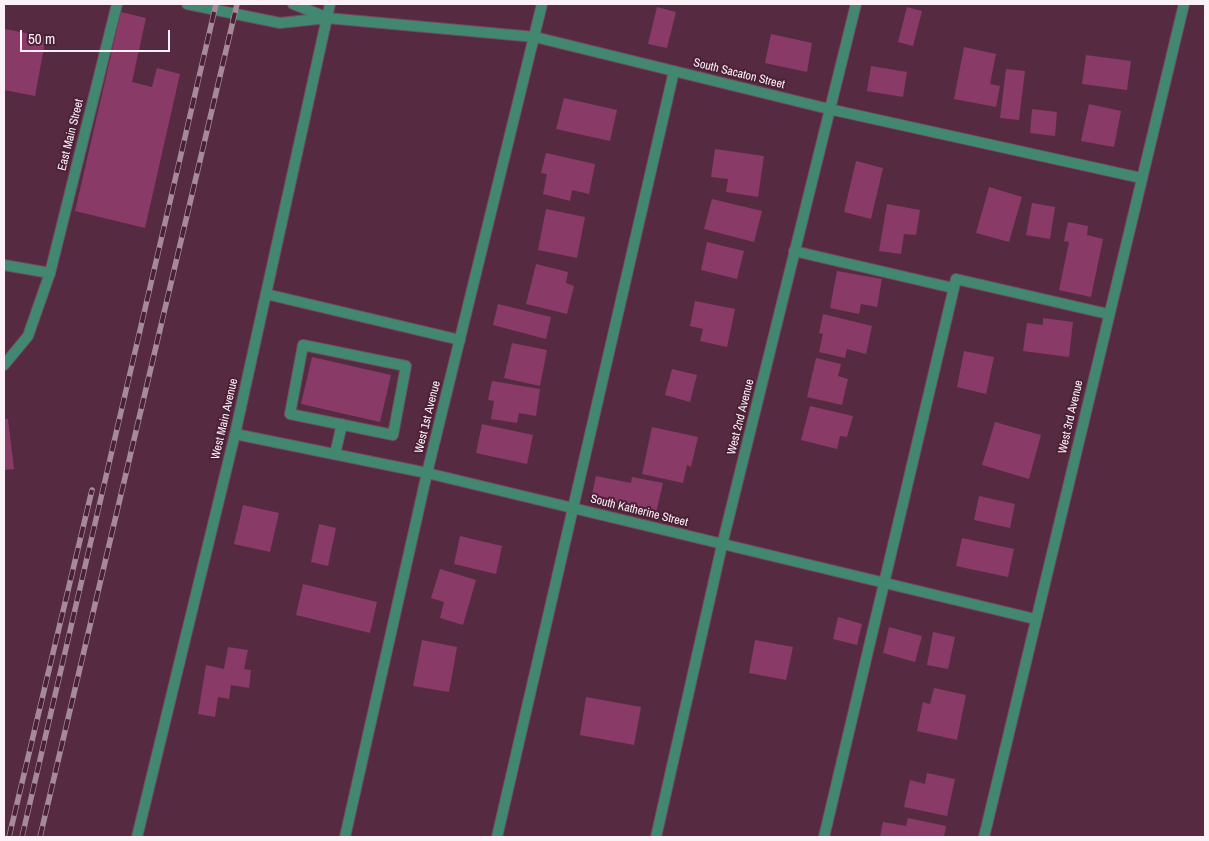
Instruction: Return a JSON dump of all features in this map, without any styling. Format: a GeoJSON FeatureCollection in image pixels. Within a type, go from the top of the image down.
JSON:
{"type":"FeatureCollection","features":[{"type":"Feature","properties":{"kind":"street","name":"East Main Street"},"geometry":{"type":"LineString","coordinates":[[4,366],[28,336],[50,273],[117,4]]}},
{"type":"Feature","properties":{"kind":"street","name":"South Sacaton Street"},"geometry":{"type":"LineString","coordinates":[[188,4],[280,23],[327,18],[535,37],[829,108],[1141,178]]}},
{"type":"Feature","properties":{"kind":"street","name":"South Sacaton Street"},"geometry":{"type":"LineString","coordinates":[[293,4],[327,18]]}},
{"type":"Feature","properties":{"kind":"street","name":"West Main Avenue"},"geometry":{"type":"LineString","coordinates":[[137,837],[235,434],[330,4]]}},
{"type":"Feature","properties":{"kind":"street","name":"West 1st Avenue"},"geometry":{"type":"LineString","coordinates":[[345,837],[428,473],[542,4]]}},
{"type":"Feature","properties":{"kind":"street","name":"West 2nd Avenue"},"geometry":{"type":"LineString","coordinates":[[656,837],[722,544],[856,4]]}},
{"type":"Feature","properties":{"kind":"street","name":"West 3rd Avenue"},"geometry":{"type":"LineString","coordinates":[[984,837],[1108,314],[1184,4]]}},
{"type":"Feature","properties":{"kind":"street"},"geometry":{"type":"LineString","coordinates":[[497,837],[674,71]]}},
{"type":"Feature","properties":{"kind":"street"},"geometry":{"type":"LineString","coordinates":[[794,251],[953,288]]}},
{"type":"Feature","properties":{"kind":"street"},"geometry":{"type":"LineString","coordinates":[[4,265],[50,273]]}},
{"type":"Feature","properties":{"kind":"street"},"geometry":{"type":"LineString","coordinates":[[824,837],[956,279],[1108,314]]}},
{"type":"Feature","properties":{"kind":"street"},"geometry":{"type":"LineString","coordinates":[[266,294],[460,340]]}},
{"type":"Feature","properties":{"kind":"street"},"geometry":{"type":"LineString","coordinates":[[303,345],[406,366],[393,435],[342,424],[290,414],[303,345]]}},
{"type":"Feature","properties":{"kind":"street"},"geometry":{"type":"LineString","coordinates":[[335,454],[342,424]]}},
{"type":"Feature","properties":{"kind":"street","name":"South Katherine Street"},"geometry":{"type":"LineString","coordinates":[[235,434],[428,473],[1035,619]]}},
{"type":"Feature","properties":{"kind":"building"},"geometry":{"type":"Polygon","coordinates":[[[657,7],[676,12],[667,48],[648,44],[657,7]]]}},
{"type":"Feature","properties":{"kind":"building"},"geometry":{"type":"Polygon","coordinates":[[[907,7],[922,11],[913,46],[898,42],[907,7]]]}},
{"type":"Feature","properties":{"kind":"building"},"geometry":{"type":"Polygon","coordinates":[[[121,12],[146,18],[132,82],[152,87],[157,68],[180,74],[145,228],[75,211],[121,12]]]}},
{"type":"Feature","properties":{"kind":"building"},"geometry":{"type":"Polygon","coordinates":[[[5,29],[46,37],[35,96],[4,90],[5,29]]]}},
{"type":"Feature","properties":{"kind":"building"},"geometry":{"type":"Polygon","coordinates":[[[771,34],[812,43],[807,72],[765,63],[771,34]]]}},
{"type":"Feature","properties":{"kind":"building"},"geometry":{"type":"Polygon","coordinates":[[[964,47],[996,54],[990,84],[1000,86],[996,107],[954,99],[964,47]]]}},
{"type":"Feature","properties":{"kind":"building"},"geometry":{"type":"Polygon","coordinates":[[[1086,55],[1131,61],[1127,90],[1082,84],[1086,55]]]}},
{"type":"Feature","properties":{"kind":"building"},"geometry":{"type":"Polygon","coordinates":[[[871,66],[907,72],[903,97],[867,91],[871,66]]]}},
{"type":"Feature","properties":{"kind":"building"},"geometry":{"type":"Polygon","coordinates":[[[1006,69],[1025,71],[1019,120],[1000,118],[1006,69]]]}},
{"type":"Feature","properties":{"kind":"building"},"geometry":{"type":"Polygon","coordinates":[[[564,98],[617,110],[610,141],[556,129],[564,98]]]}},
{"type":"Feature","properties":{"kind":"building"},"geometry":{"type":"Polygon","coordinates":[[[1089,104],[1121,111],[1114,147],[1081,141],[1089,104]]]}},
{"type":"Feature","properties":{"kind":"building"},"geometry":{"type":"Polygon","coordinates":[[[1032,109],[1057,112],[1055,136],[1030,133],[1032,109]]]}},
{"type":"Feature","properties":{"kind":"building"},"geometry":{"type":"Polygon","coordinates":[[[715,149],[764,156],[758,197],[726,192],[728,179],[711,177],[715,149]]]}},
{"type":"Feature","properties":{"kind":"building"},"geometry":{"type":"Polygon","coordinates":[[[546,153],[595,164],[589,194],[572,190],[570,201],[543,194],[547,174],[541,173],[546,153]]]}},
{"type":"Feature","properties":{"kind":"building"},"geometry":{"type":"Polygon","coordinates":[[[856,161],[883,168],[871,219],[844,212],[856,161]]]}},
{"type":"Feature","properties":{"kind":"building"},"geometry":{"type":"Polygon","coordinates":[[[989,187],[1022,197],[1009,242],[976,233],[989,187]]]}},
{"type":"Feature","properties":{"kind":"building"},"geometry":{"type":"Polygon","coordinates":[[[712,199],[762,211],[754,242],[704,229],[712,199]]]}},
{"type":"Feature","properties":{"kind":"building"},"geometry":{"type":"Polygon","coordinates":[[[1032,203],[1055,207],[1050,239],[1026,235],[1032,203]]]}},
{"type":"Feature","properties":{"kind":"building"},"geometry":{"type":"Polygon","coordinates":[[[887,204],[920,210],[916,235],[904,234],[901,254],[879,251],[887,204]]]}},
{"type":"Feature","properties":{"kind":"building"},"geometry":{"type":"Polygon","coordinates":[[[546,209],[585,217],[577,258],[538,250],[546,209]]]}},
{"type":"Feature","properties":{"kind":"building"},"geometry":{"type":"Polygon","coordinates":[[[1068,222],[1088,226],[1087,235],[1103,239],[1091,297],[1059,290],[1069,242],[1064,241],[1068,222]]]}},
{"type":"Feature","properties":{"kind":"building"},"geometry":{"type":"Polygon","coordinates":[[[707,242],[744,251],[737,279],[701,270],[707,242]]]}},
{"type":"Feature","properties":{"kind":"building"},"geometry":{"type":"Polygon","coordinates":[[[536,264],[568,272],[566,283],[574,286],[567,314],[526,304],[536,264]]]}},
{"type":"Feature","properties":{"kind":"building"},"geometry":{"type":"Polygon","coordinates":[[[837,271],[882,279],[877,307],[861,304],[859,314],[830,308],[837,271]]]}},
{"type":"Feature","properties":{"kind":"building"},"geometry":{"type":"Polygon","coordinates":[[[695,301],[735,309],[727,347],[700,341],[703,329],[690,326],[695,301]]]}},
{"type":"Feature","properties":{"kind":"building"},"geometry":{"type":"Polygon","coordinates":[[[498,304],[551,317],[546,339],[493,325],[498,304]]]}},
{"type":"Feature","properties":{"kind":"building"},"geometry":{"type":"Polygon","coordinates":[[[823,314],[872,326],[866,354],[847,349],[845,358],[819,352],[823,334],[819,333],[823,314]]]}},
{"type":"Feature","properties":{"kind":"building"},"geometry":{"type":"Polygon","coordinates":[[[1043,318],[1073,322],[1069,357],[1023,351],[1027,323],[1043,325],[1043,318]]]}},
{"type":"Feature","properties":{"kind":"building"},"geometry":{"type":"Polygon","coordinates":[[[512,343],[547,350],[540,386],[504,378],[512,343]]]}},
{"type":"Feature","properties":{"kind":"building"},"geometry":{"type":"Polygon","coordinates":[[[964,351],[994,357],[986,394],[957,387],[964,351]]]}},
{"type":"Feature","properties":{"kind":"building"},"geometry":{"type":"Polygon","coordinates":[[[312,357],[391,375],[380,422],[301,404],[312,357]]]}},
{"type":"Feature","properties":{"kind":"building"},"geometry":{"type":"Polygon","coordinates":[[[816,358],[841,364],[838,376],[848,379],[842,405],[807,397],[816,358]]]}},
{"type":"Feature","properties":{"kind":"building"},"geometry":{"type":"Polygon","coordinates":[[[672,369],[697,375],[690,402],[665,395],[672,369]]]}},
{"type":"Feature","properties":{"kind":"building"},"geometry":{"type":"Polygon","coordinates":[[[492,381],[540,389],[536,416],[519,413],[517,423],[491,419],[494,401],[488,400],[492,381]]]}},
{"type":"Feature","properties":{"kind":"building"},"geometry":{"type":"Polygon","coordinates":[[[810,406],[853,416],[847,437],[840,436],[837,449],[801,440],[810,406]]]}},
{"type":"Feature","properties":{"kind":"building"},"geometry":{"type":"Polygon","coordinates":[[[4,419],[8,419],[14,469],[4,470],[4,419]]]}},
{"type":"Feature","properties":{"kind":"building"},"geometry":{"type":"Polygon","coordinates":[[[995,422],[1041,435],[1029,479],[982,465],[995,422]]]}},
{"type":"Feature","properties":{"kind":"building"},"geometry":{"type":"Polygon","coordinates":[[[482,424],[533,435],[527,464],[476,453],[482,424]]]}},
{"type":"Feature","properties":{"kind":"building"},"geometry":{"type":"Polygon","coordinates":[[[652,427],[698,437],[691,467],[687,465],[683,483],[642,474],[652,427]]]}},
{"type":"Feature","properties":{"kind":"building"},"geometry":{"type":"Polygon","coordinates":[[[596,476],[631,483],[632,477],[663,483],[656,513],[591,499],[596,476]]]}},
{"type":"Feature","properties":{"kind":"building"},"geometry":{"type":"Polygon","coordinates":[[[979,496],[1015,504],[1010,528],[974,520],[979,496]]]}},
{"type":"Feature","properties":{"kind":"building"},"geometry":{"type":"Polygon","coordinates":[[[243,505],[279,513],[270,552],[234,544],[243,505]]]}},
{"type":"Feature","properties":{"kind":"building"},"geometry":{"type":"Polygon","coordinates":[[[319,524],[336,528],[328,566],[311,562],[319,524]]]}},
{"type":"Feature","properties":{"kind":"building"},"geometry":{"type":"Polygon","coordinates":[[[460,536],[502,546],[496,574],[454,564],[460,536]]]}},
{"type":"Feature","properties":{"kind":"building"},"geometry":{"type":"Polygon","coordinates":[[[962,538],[1014,549],[1008,577],[956,566],[962,538]]]}},
{"type":"Feature","properties":{"kind":"building"},"geometry":{"type":"Polygon","coordinates":[[[440,569],[476,580],[463,625],[440,618],[444,602],[431,598],[440,569]]]}},
{"type":"Feature","properties":{"kind":"building"},"geometry":{"type":"Polygon","coordinates":[[[303,584],[377,602],[370,633],[296,615],[303,584]]]}},
{"type":"Feature","properties":{"kind":"building"},"geometry":{"type":"Polygon","coordinates":[[[838,617],[862,624],[857,645],[833,639],[838,617]]]}},
{"type":"Feature","properties":{"kind":"building"},"geometry":{"type":"Polygon","coordinates":[[[889,627],[922,636],[915,662],[883,653],[889,627]]]}},
{"type":"Feature","properties":{"kind":"building"},"geometry":{"type":"Polygon","coordinates":[[[933,632],[955,637],[948,669],[927,665],[933,632]]]}},
{"type":"Feature","properties":{"kind":"building"},"geometry":{"type":"Polygon","coordinates":[[[422,640],[457,647],[449,692],[413,686],[422,640]]]}},
{"type":"Feature","properties":{"kind":"building"},"geometry":{"type":"Polygon","coordinates":[[[755,640],[793,647],[786,680],[749,673],[755,640]]]}},
{"type":"Feature","properties":{"kind":"building"},"geometry":{"type":"Polygon","coordinates":[[[228,647],[248,650],[244,669],[251,670],[249,688],[231,685],[229,699],[218,697],[215,717],[198,714],[206,665],[224,669],[228,647]]]}},
{"type":"Feature","properties":{"kind":"building"},"geometry":{"type":"Polygon","coordinates":[[[934,688],[966,695],[957,740],[917,731],[923,702],[930,704],[934,688]]]}},
{"type":"Feature","properties":{"kind":"building"},"geometry":{"type":"Polygon","coordinates":[[[586,697],[641,707],[634,745],[580,735],[586,697]]]}},
{"type":"Feature","properties":{"kind":"building"},"geometry":{"type":"Polygon","coordinates":[[[927,773],[955,779],[947,816],[904,807],[910,780],[925,784],[927,773]]]}},
{"type":"Feature","properties":{"kind":"building"},"geometry":{"type":"Polygon","coordinates":[[[908,818],[946,826],[944,837],[880,837],[883,822],[906,826],[908,818]]]}},
{"type":"Feature","properties":{"kind":"railway"},"geometry":{"type":"LineString","coordinates":[[22,837],[216,4]]}},
{"type":"Feature","properties":{"kind":"railway"},"geometry":{"type":"LineString","coordinates":[[40,837],[237,4]]}},
{"type":"Feature","properties":{"kind":"railway"},"geometry":{"type":"LineString","coordinates":[[9,837],[92,490]]}}]}
